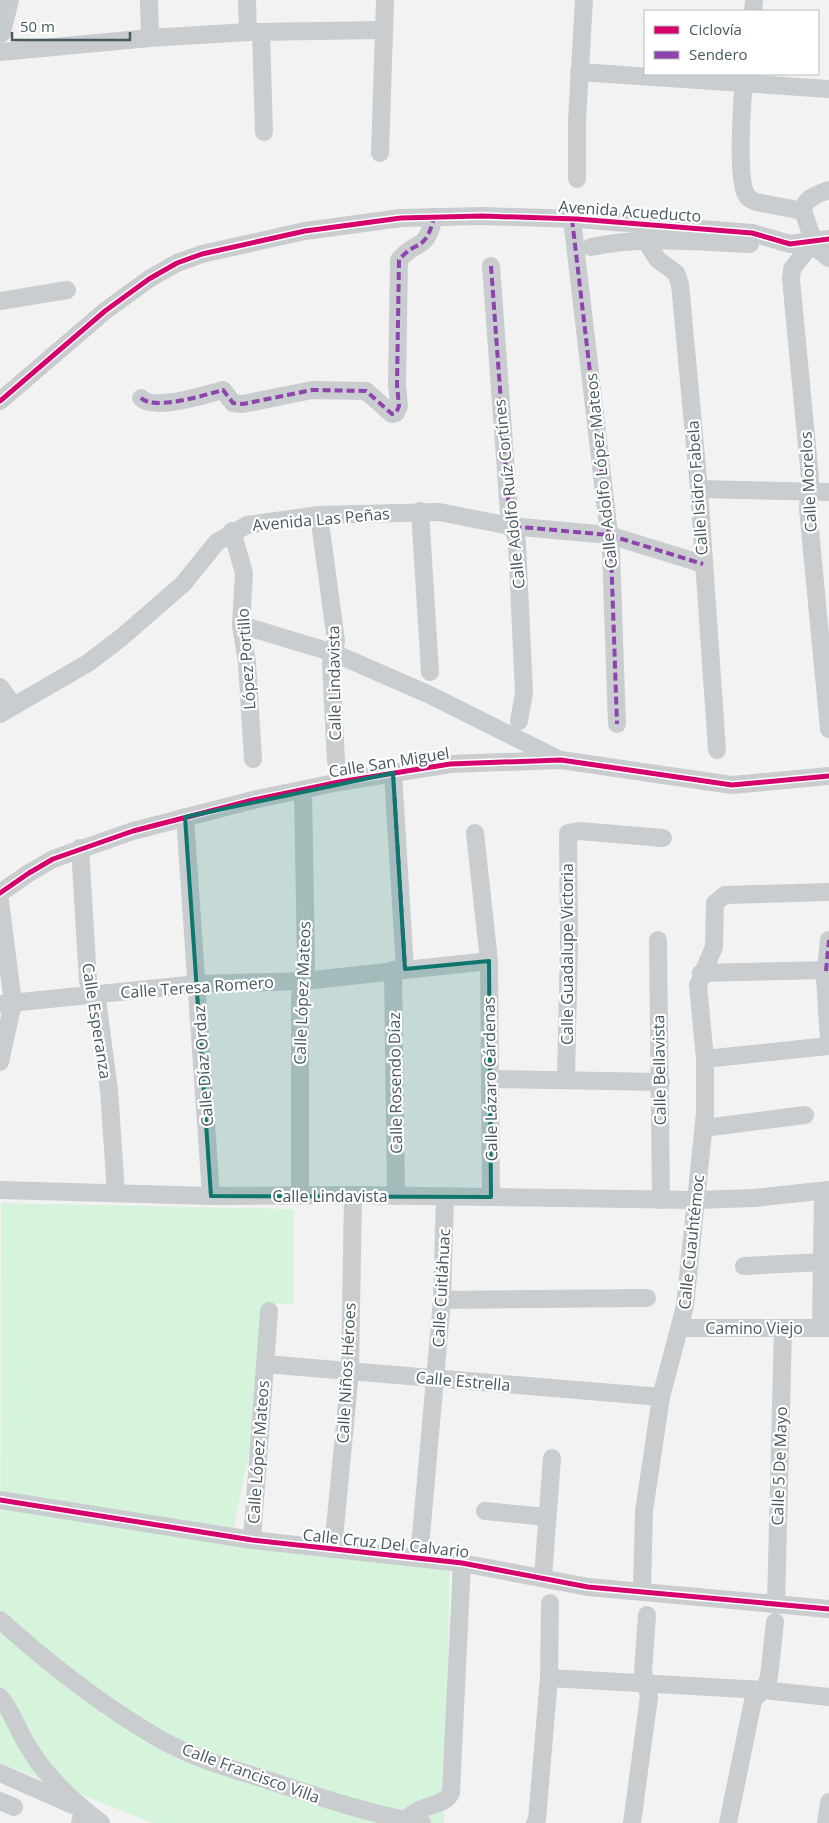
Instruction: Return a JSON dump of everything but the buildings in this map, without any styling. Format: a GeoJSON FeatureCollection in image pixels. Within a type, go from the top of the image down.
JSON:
{"type":"FeatureCollection","features":[{"type":"Feature","properties":{"kind":"main road"},"geometry":{"type":"LineString","coordinates":[[0,32],[8,0]]}},
{"type":"Feature","properties":{"kind":"street"},"geometry":{"type":"LineString","coordinates":[[149,0],[150,38]]}},
{"type":"Feature","properties":{"kind":"street"},"geometry":{"type":"LineString","coordinates":[[247,0],[254,32],[264,132]]}},
{"type":"Feature","properties":{"kind":"street"},"geometry":{"type":"LineString","coordinates":[[380,153],[385,0]]}},
{"type":"Feature","properties":{"kind":"street"},"geometry":{"type":"LineString","coordinates":[[577,179],[579,72],[584,0]]}},
{"type":"Feature","properties":{"kind":"street"},"geometry":{"type":"LineString","coordinates":[[0,52],[150,38],[254,32],[383,30]]}},
{"type":"Feature","properties":{"kind":"street"},"geometry":{"type":"LineString","coordinates":[[579,72],[644,74]]}},
{"type":"Feature","properties":{"kind":"street"},"geometry":{"type":"LineString","coordinates":[[662,75],[744,78],[829,89]]}},
{"type":"Feature","properties":{"kind":"street"},"geometry":{"type":"LineString","coordinates":[[744,78],[741,168],[745,192],[750,199],[756,202],[803,212]]}},
{"type":"Feature","properties":{"kind":"street"},"geometry":{"type":"LineString","coordinates":[[829,190],[811,198],[803,206],[803,212],[821,241],[818,252],[829,258]]}},
{"type":"Feature","properties":{"kind":"street"},"geometry":{"type":"LineString","coordinates":[[140,398],[147,402],[176,402],[223,390],[232,403],[243,404],[312,390],[366,391],[392,414],[396,413],[399,406],[397,385],[399,260],[405,253],[422,245],[430,234],[434,217]]}},
{"type":"Feature","properties":{"kind":"street","name":"Avenida Acueducto"},"geometry":{"type":"LineString","coordinates":[[0,401],[105,311],[148,279],[178,263],[241,243],[360,222],[434,217],[572,219],[752,233],[782,244],[821,241]]}},
{"type":"Feature","properties":{"kind":"street","name":"Calle Adolfo López Mateos"},"geometry":{"type":"LineString","coordinates":[[572,219],[609,535],[617,724]]}},
{"type":"Feature","properties":{"kind":"street"},"geometry":{"type":"LineString","coordinates":[[591,247],[645,240],[782,244]]}},
{"type":"Feature","properties":{"kind":"street","name":"Calle Isidro Fabela"},"geometry":{"type":"LineString","coordinates":[[645,240],[654,257],[678,276],[699,489],[717,750]]}},
{"type":"Feature","properties":{"kind":"street","name":"Calle Morelos"},"geometry":{"type":"LineString","coordinates":[[821,241],[792,268],[791,279],[810,492],[808,509],[829,729]]}},
{"type":"Feature","properties":{"kind":"street","name":"Calle Adolfo Ruíz Cortínes"},"geometry":{"type":"LineString","coordinates":[[491,266],[510,526],[516,536],[524,684],[523,706],[519,721]]}},
{"type":"Feature","properties":{"kind":"street"},"geometry":{"type":"LineString","coordinates":[[0,302],[67,290]]}},
{"type":"Feature","properties":{"kind":"street"},"geometry":{"type":"LineString","coordinates":[[699,489],[829,492]]}},
{"type":"Feature","properties":{"kind":"street"},"geometry":{"type":"LineString","coordinates":[[420,511],[430,672]]}},
{"type":"Feature","properties":{"kind":"street","name":"Avenida Las Peñas"},"geometry":{"type":"LineString","coordinates":[[7,710],[88,663],[171,596],[209,551],[232,532],[262,522],[319,515],[439,512],[510,526],[609,535],[703,564]]}},
{"type":"Feature","properties":{"kind":"street","name":"Calle Lindavista"},"geometry":{"type":"LineString","coordinates":[[319,515],[336,641],[331,663],[336,761]]}},
{"type":"Feature","properties":{"kind":"street","name":"López Portillo"},"geometry":{"type":"LineString","coordinates":[[232,532],[244,573],[241,625],[247,663],[252,759]]}},
{"type":"Feature","properties":{"kind":"street"},"geometry":{"type":"LineString","coordinates":[[241,625],[334,653],[430,695],[561,760]]}},
{"type":"Feature","properties":{"kind":"street"},"geometry":{"type":"LineString","coordinates":[[0,687],[7,710]]}},
{"type":"Feature","properties":{"kind":"street","name":"Calle San Miguel"},"geometry":{"type":"LineString","coordinates":[[0,893],[28,873],[80,848],[186,817],[303,790],[393,772],[470,762],[561,760],[732,785],[829,776]]}},
{"type":"Feature","properties":{"kind":"street","name":"Calle Rosendo Díaz"},"geometry":{"type":"LineString","coordinates":[[393,772],[399,969],[396,1196]]}},
{"type":"Feature","properties":{"kind":"street","name":"Calle López Mateos"},"geometry":{"type":"LineString","coordinates":[[300,1196],[300,998],[306,965],[303,790]]}},
{"type":"Feature","properties":{"kind":"street","name":"Calle Díaz Ordaz"},"geometry":{"type":"LineString","coordinates":[[186,817],[211,1196]]}},
{"type":"Feature","properties":{"kind":"street","name":"Calle Guadalupe Victoria"},"geometry":{"type":"LineString","coordinates":[[566,1078],[569,944],[568,836],[570,831],[663,838]]}},
{"type":"Feature","properties":{"kind":"street","name":"Calle Lázaro Cárdenas"},"geometry":{"type":"LineString","coordinates":[[475,833],[489,962],[492,1079],[491,1197]]}},
{"type":"Feature","properties":{"kind":"street","name":"Calle Esperanza"},"geometry":{"type":"LineString","coordinates":[[80,848],[88,980],[98,1007],[109,1090],[116,1193]]}},
{"type":"Feature","properties":{"kind":"street","name":"Calle Cuauhtémoc"},"geometry":{"type":"LineString","coordinates":[[642,1590],[644,1511],[661,1397],[685,1306],[704,1128],[705,1059],[697,995],[701,974],[714,947],[715,903],[721,896],[829,892]]}},
{"type":"Feature","properties":{"kind":"street"},"geometry":{"type":"LineString","coordinates":[[0,901],[7,1004],[0,1062]]}},
{"type":"Feature","properties":{"kind":"street","name":"Calle Bellavista"},"geometry":{"type":"LineString","coordinates":[[658,940],[658,1013],[661,1082],[660,1200]]}},
{"type":"Feature","properties":{"kind":"street"},"geometry":{"type":"LineString","coordinates":[[829,940],[827,970],[827,1027],[829,1040]]}},
{"type":"Feature","properties":{"kind":"street"},"geometry":{"type":"LineString","coordinates":[[399,969],[489,962]]}},
{"type":"Feature","properties":{"kind":"street","name":"Calle Teresa Romero"},"geometry":{"type":"LineString","coordinates":[[7,1004],[198,984],[303,981],[399,969]]}},
{"type":"Feature","properties":{"kind":"street"},"geometry":{"type":"LineString","coordinates":[[701,974],[827,970]]}},
{"type":"Feature","properties":{"kind":"street"},"geometry":{"type":"LineString","coordinates":[[705,1059],[829,1046]]}},
{"type":"Feature","properties":{"kind":"street"},"geometry":{"type":"LineString","coordinates":[[492,1079],[566,1078],[661,1082]]}},
{"type":"Feature","properties":{"kind":"street"},"geometry":{"type":"LineString","coordinates":[[704,1128],[805,1115]]}},
{"type":"Feature","properties":{"kind":"street","name":"Calle Lindavista"},"geometry":{"type":"LineString","coordinates":[[0,1190],[211,1196],[353,1195],[660,1200],[696,1200],[826,1190]]}},
{"type":"Feature","properties":{"kind":"street"},"geometry":{"type":"LineString","coordinates":[[825,1328],[826,1190]]}},
{"type":"Feature","properties":{"kind":"street","name":"Calle Niños Héroes"},"geometry":{"type":"LineString","coordinates":[[333,1549],[350,1372],[353,1195]]}},
{"type":"Feature","properties":{"kind":"street","name":"Calle Cuitláhuac"},"geometry":{"type":"LineString","coordinates":[[419,1558],[442,1300],[445,1197]]}},
{"type":"Feature","properties":{"kind":"street"},"geometry":{"type":"LineString","coordinates":[[744,1266],[824,1262]]}},
{"type":"Feature","properties":{"kind":"street"},"geometry":{"type":"LineString","coordinates":[[442,1300],[647,1298]]}},
{"type":"Feature","properties":{"kind":"street","name":"Calle López Mateos"},"geometry":{"type":"LineString","coordinates":[[252,1540],[269,1311]]}},
{"type":"Feature","properties":{"kind":"street","name":"Camino Viejo"},"geometry":{"type":"LineString","coordinates":[[680,1328],[825,1328]]}},
{"type":"Feature","properties":{"kind":"street","name":"Calle 5 De Mayo"},"geometry":{"type":"LineString","coordinates":[[776,1603],[783,1328]]}},
{"type":"Feature","properties":{"kind":"street","name":"Calle Estrella"},"geometry":{"type":"LineString","coordinates":[[265,1364],[661,1397]]}},
{"type":"Feature","properties":{"kind":"street"},"geometry":{"type":"LineString","coordinates":[[543,1577],[552,1458]]}},
{"type":"Feature","properties":{"kind":"street","name":"Calle Cruz Del Calvario"},"geometry":{"type":"LineString","coordinates":[[0,1500],[252,1540],[462,1563],[588,1587],[642,1590],[829,1609]]}},
{"type":"Feature","properties":{"kind":"street"},"geometry":{"type":"LineString","coordinates":[[485,1511],[547,1516]]}},
{"type":"Feature","properties":{"kind":"street"},"geometry":{"type":"LineString","coordinates":[[414,1822],[416,1811],[447,1800],[451,1792],[462,1563]]}},
{"type":"Feature","properties":{"kind":"street"},"geometry":{"type":"LineString","coordinates":[[535,1823],[537,1820],[549,1678],[550,1603]]}},
{"type":"Feature","properties":{"kind":"street"},"geometry":{"type":"LineString","coordinates":[[632,1823],[649,1697],[643,1672],[647,1616]]}},
{"type":"Feature","properties":{"kind":"street","name":"Calle Francisco Villa"},"geometry":{"type":"LineString","coordinates":[[0,1620],[46,1661],[102,1703],[160,1739],[222,1766],[330,1801],[414,1822]]}},
{"type":"Feature","properties":{"kind":"street"},"geometry":{"type":"LineString","coordinates":[[728,1823],[753,1701],[763,1690],[769,1677],[775,1622]]}},
{"type":"Feature","properties":{"kind":"street"},"geometry":{"type":"LineString","coordinates":[[549,1678],[763,1690],[829,1697]]}},
{"type":"Feature","properties":{"kind":"street"},"geometry":{"type":"LineString","coordinates":[[0,1697],[8,1708],[30,1751],[82,1817]]}},
{"type":"Feature","properties":{"kind":"street"},"geometry":{"type":"LineString","coordinates":[[0,1773],[82,1817],[101,1823]]}},
{"type":"Feature","properties":{"kind":"street"},"geometry":{"type":"LineString","coordinates":[[826,1823],[829,1802]]}},
{"type":"Feature","properties":{"kind":"highlighted area"},"geometry":{"type":"Polygon","coordinates":[[[393,773],[405,969],[489,961],[491,1197],[211,1196],[185,817],[393,773]]]}},
{"type":"Feature","properties":{"kind":"green space"},"geometry":{"type":"Polygon","coordinates":[[[1,1203],[294,1209],[294,1304],[268,1304],[252,1440],[231,1541],[450,1566],[444,1823],[153,1823],[0,1763],[1,1203]]]}},
{"type":"Feature","properties":{"kind":"marked path"},"geometry":{"type":"LineString","coordinates":[[141,398],[148,402],[157,403],[180,401],[223,390],[233,403],[243,404],[312,390],[366,391],[392,414],[396,413],[399,406],[397,385],[399,260],[405,253],[424,241],[431,229],[434,217]]}},
{"type":"Feature","properties":{"kind":"marked path"},"geometry":{"type":"LineString","coordinates":[[572,219],[611,551],[617,724]]}},
{"type":"Feature","properties":{"kind":"marked path"},"geometry":{"type":"LineString","coordinates":[[491,266],[510,526],[609,535],[703,564]]}},
{"type":"Feature","properties":{"kind":"marked path"},"geometry":{"type":"LineString","coordinates":[[393,773],[405,969]]}},
{"type":"Feature","properties":{"kind":"marked path"},"geometry":{"type":"LineString","coordinates":[[826,971],[829,940]]}},
{"type":"Feature","properties":{"kind":"cycle path"},"geometry":{"type":"LineString","coordinates":[[0,401],[105,311],[149,279],[177,263],[202,254],[305,231],[401,218],[482,216],[577,219],[752,233],[790,244],[829,239]]}},
{"type":"Feature","properties":{"kind":"cycle path"},"geometry":{"type":"LineString","coordinates":[[0,893],[53,859],[133,831],[253,800],[339,782],[450,764],[561,760],[732,785],[829,776]]}},
{"type":"Feature","properties":{"kind":"cycle path"},"geometry":{"type":"LineString","coordinates":[[0,1500],[252,1540],[462,1563],[588,1587],[829,1609]]}}]}
